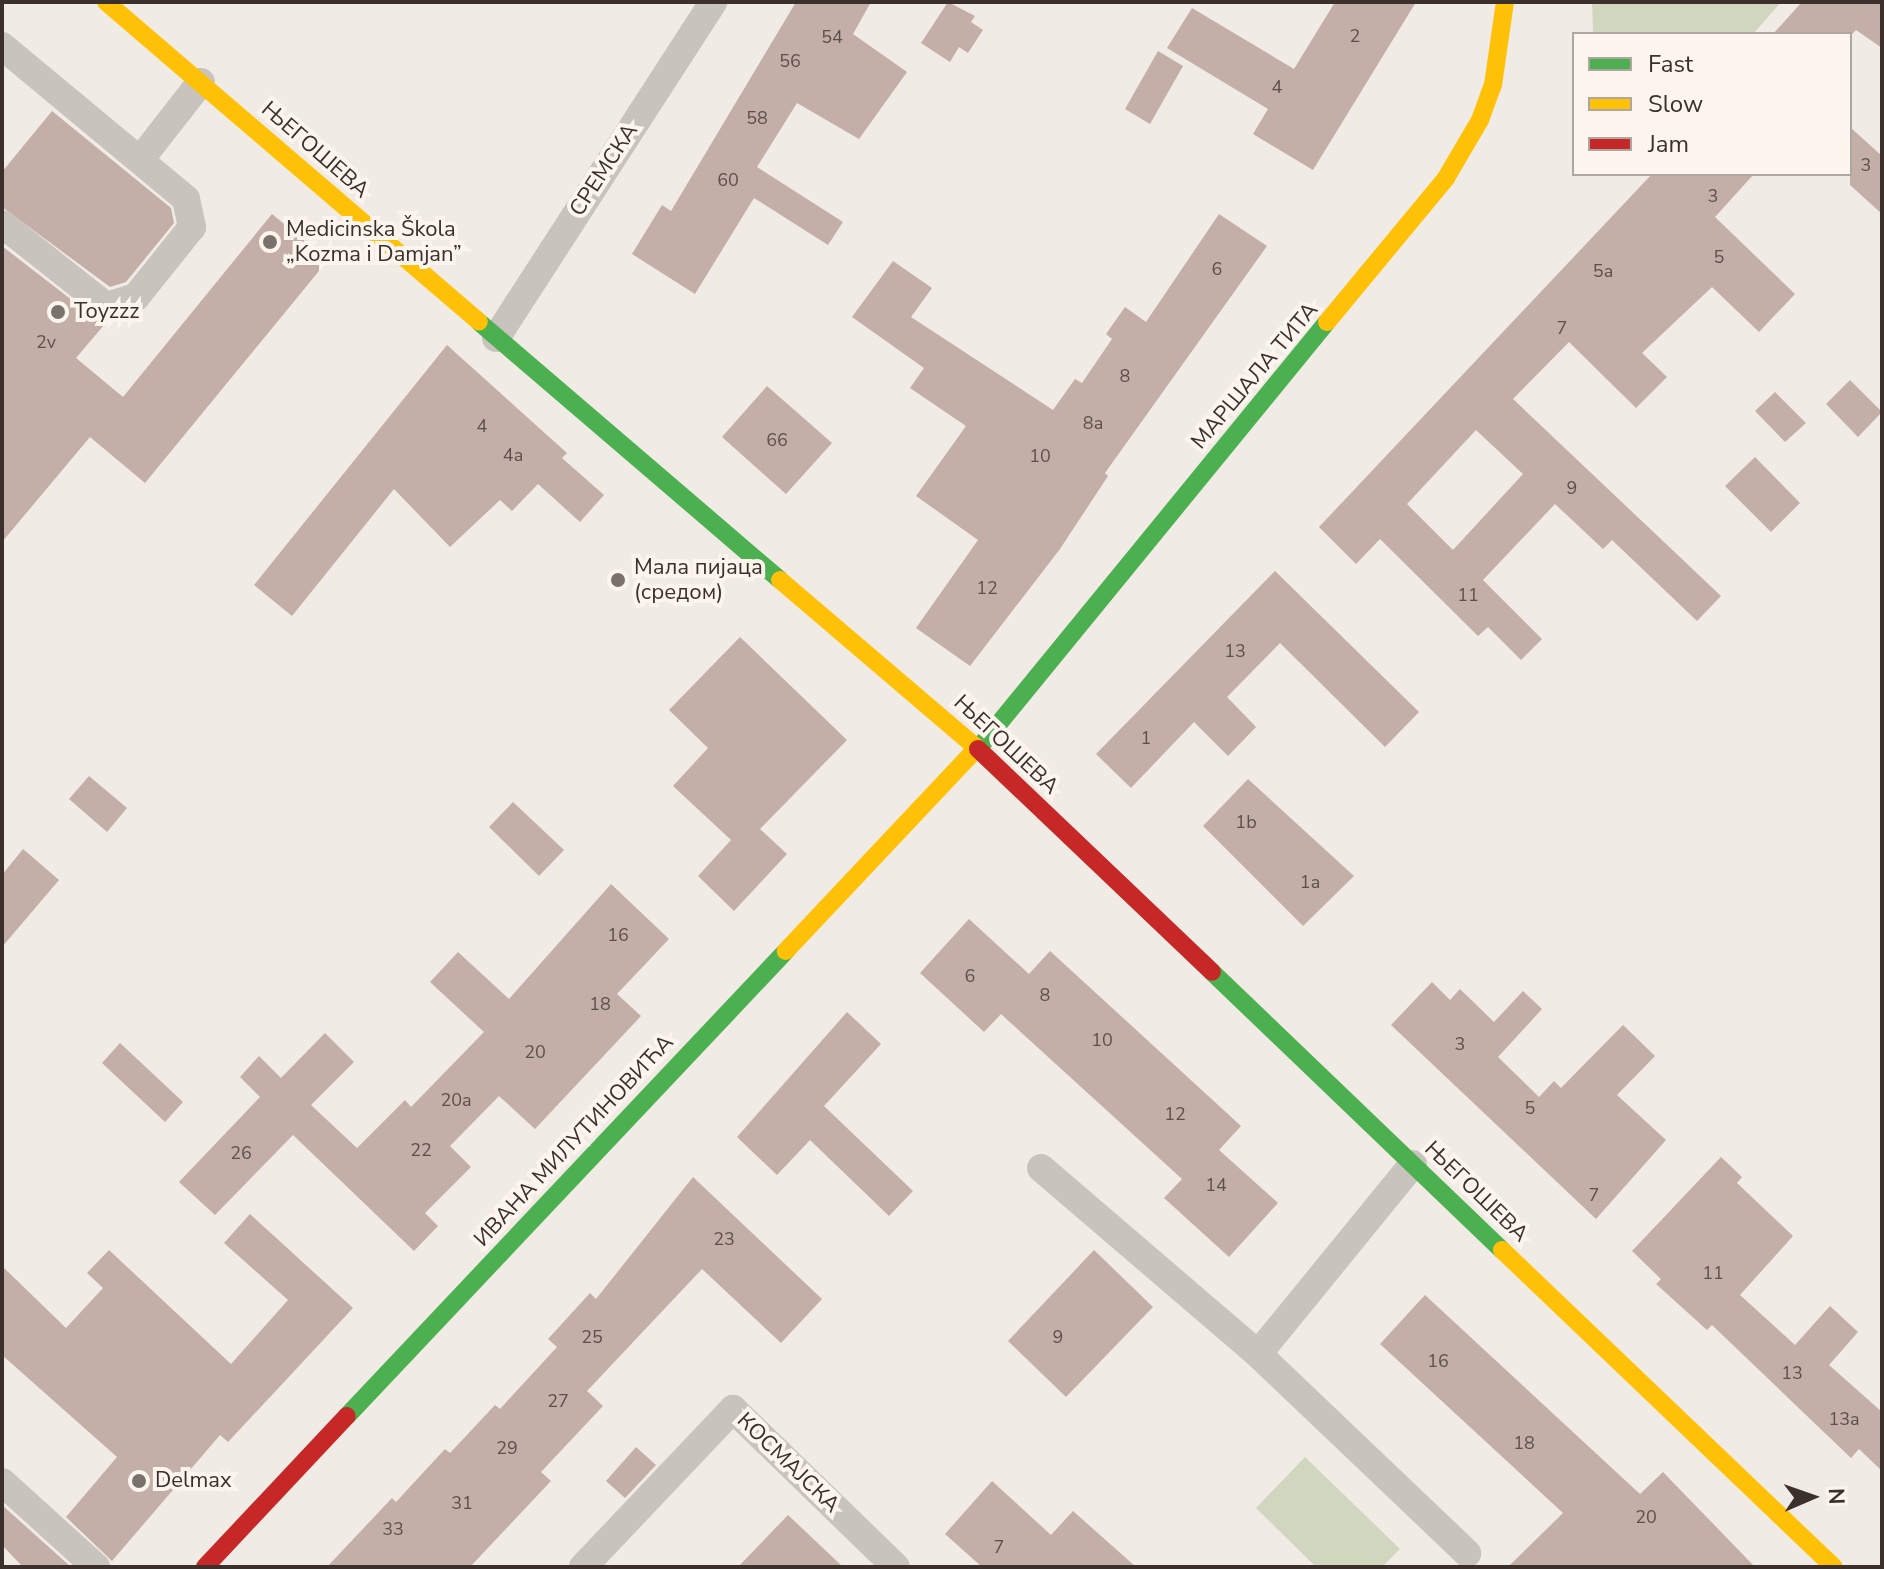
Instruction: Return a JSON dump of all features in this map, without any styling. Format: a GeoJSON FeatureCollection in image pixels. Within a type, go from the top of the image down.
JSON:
{"type":"FeatureCollection","features":[{"type":"Feature","properties":{"kind":"main road","name":"ЊЕГОШЕВА"},"geometry":{"type":"LineString","coordinates":[[106,2],[977,748],[1834,1567]]}},
{"type":"Feature","properties":{"kind":"main road","name":"МАРШАЛА ТИТА"},"geometry":{"type":"LineString","coordinates":[[977,748],[1446,178],[1470,141],[1493,85],[1505,2]]}},
{"type":"Feature","properties":{"kind":"main road","name":"ИВАНА МИЛУТИНОВИЋА"},"geometry":{"type":"LineString","coordinates":[[205,1567],[977,748]]}},
{"type":"Feature","properties":{"kind":"street","name":"СРЕМСКА"},"geometry":{"type":"LineString","coordinates":[[496,338],[713,2]]}},
{"type":"Feature","properties":{"kind":"street"},"geometry":{"type":"LineString","coordinates":[[2,46],[186,199],[192,227],[136,297],[121,305],[106,306],[93,299],[2,224]]}},
{"type":"Feature","properties":{"kind":"street"},"geometry":{"type":"LineString","coordinates":[[140,160],[201,82]]}},
{"type":"Feature","properties":{"kind":"street"},"geometry":{"type":"LineString","coordinates":[[1258,1354],[1413,1164]]}},
{"type":"Feature","properties":{"kind":"street"},"geometry":{"type":"LineString","coordinates":[[1041,1168],[1258,1354],[1467,1553]]}},
{"type":"Feature","properties":{"kind":"street","name":"КОСМАЈСКА"},"geometry":{"type":"LineString","coordinates":[[583,1567],[733,1409],[896,1567]]}},
{"type":"Feature","properties":{"kind":"street"},"geometry":{"type":"LineString","coordinates":[[2,1482],[96,1567]]}},
{"type":"Feature","properties":{"kind":"green space"},"geometry":{"type":"Polygon","coordinates":[[[1592,2],[1781,2],[1755,32],[1593,32],[1592,2]]]}},
{"type":"Feature","properties":{"kind":"green space"},"geometry":{"type":"Polygon","coordinates":[[[1305,1457],[1400,1549],[1382,1567],[1316,1567],[1256,1508],[1305,1457]]]}},
{"type":"Feature","properties":{"kind":"building"},"geometry":{"type":"Polygon","coordinates":[[[796,2],[871,2],[853,34],[907,72],[859,139],[797,103],[757,167],[843,222],[828,245],[754,198],[695,294],[632,254],[662,205],[671,211],[796,2]]]}},
{"type":"Feature","properties":{"kind":"building"},"geometry":{"type":"Polygon","coordinates":[[[948,2],[975,16],[971,22],[983,30],[968,53],[959,47],[950,62],[921,43],[948,2]]]}},
{"type":"Feature","properties":{"kind":"building"},"geometry":{"type":"Polygon","coordinates":[[[1335,2],[1416,2],[1313,170],[1253,134],[1268,109],[1167,48],[1192,8],[1294,69],[1335,2]]]}},
{"type":"Feature","properties":{"kind":"building"},"geometry":{"type":"Polygon","coordinates":[[[1802,2],[1882,2],[1882,48],[1856,30],[1852,34],[1775,32],[1802,2]]]}},
{"type":"Feature","properties":{"kind":"building"},"geometry":{"type":"Polygon","coordinates":[[[1158,51],[1183,66],[1150,124],[1125,109],[1158,51]]]}},
{"type":"Feature","properties":{"kind":"building"},"geometry":{"type":"Polygon","coordinates":[[[52,111],[171,208],[174,223],[126,282],[110,287],[2,207],[2,172],[52,111]]]}},
{"type":"Feature","properties":{"kind":"building"},"geometry":{"type":"Polygon","coordinates":[[[1852,129],[1882,156],[1882,214],[1850,185],[1852,129]]]}},
{"type":"Feature","properties":{"kind":"building"},"geometry":{"type":"Polygon","coordinates":[[[1650,176],[1752,176],[1715,217],[1795,294],[1759,332],[1712,287],[1642,353],[1667,377],[1636,408],[1569,342],[1513,399],[1721,596],[1697,621],[1612,540],[1603,549],[1555,504],[1483,580],[1542,639],[1521,660],[1488,627],[1478,636],[1380,539],[1356,564],[1319,527],[1650,176]],[[1476,430],[1407,504],[1453,550],[1523,474],[1476,430]]]}},
{"type":"Feature","properties":{"kind":"building"},"geometry":{"type":"Polygon","coordinates":[[[272,214],[328,260],[145,483],[90,437],[2,542],[2,246],[104,325],[76,358],[123,397],[272,214]]]}},
{"type":"Feature","properties":{"kind":"building"},"geometry":{"type":"Polygon","coordinates":[[[1219,214],[1267,246],[1105,473],[1108,476],[1060,549],[970,666],[916,628],[978,540],[916,496],[966,426],[910,388],[924,368],[852,317],[893,261],[932,288],[911,317],[1053,410],[1075,379],[1082,383],[1112,339],[1106,334],[1125,307],[1146,322],[1219,214]]]}},
{"type":"Feature","properties":{"kind":"building"},"geometry":{"type":"Polygon","coordinates":[[[447,345],[567,453],[562,458],[604,495],[580,522],[538,484],[512,511],[500,500],[450,547],[394,489],[292,616],[254,585],[447,345]]]}},
{"type":"Feature","properties":{"kind":"building"},"geometry":{"type":"Polygon","coordinates":[[[1850,380],[1882,412],[1858,437],[1826,404],[1850,380]]]}},
{"type":"Feature","properties":{"kind":"building"},"geometry":{"type":"Polygon","coordinates":[[[767,386],[832,443],[786,494],[722,437],[767,386]]]}},
{"type":"Feature","properties":{"kind":"building"},"geometry":{"type":"Polygon","coordinates":[[[1775,392],[1806,423],[1785,442],[1755,411],[1775,392]]]}},
{"type":"Feature","properties":{"kind":"building"},"geometry":{"type":"Polygon","coordinates":[[[1755,457],[1800,503],[1771,532],[1725,486],[1755,457]]]}},
{"type":"Feature","properties":{"kind":"building"},"geometry":{"type":"Polygon","coordinates":[[[1275,571],[1419,712],[1385,747],[1280,643],[1227,697],[1256,727],[1228,756],[1194,722],[1131,788],[1096,754],[1275,571]]]}},
{"type":"Feature","properties":{"kind":"building"},"geometry":{"type":"Polygon","coordinates":[[[740,637],[847,740],[760,829],[787,854],[734,911],[698,876],[731,840],[673,786],[708,748],[669,710],[740,637]]]}},
{"type":"Feature","properties":{"kind":"building"},"geometry":{"type":"Polygon","coordinates":[[[89,776],[127,808],[107,832],[69,799],[89,776]]]}},
{"type":"Feature","properties":{"kind":"building"},"geometry":{"type":"Polygon","coordinates":[[[1248,779],[1354,876],[1303,926],[1203,826],[1248,779]]]}},
{"type":"Feature","properties":{"kind":"building"},"geometry":{"type":"Polygon","coordinates":[[[513,802],[564,850],[539,876],[489,827],[513,802]]]}},
{"type":"Feature","properties":{"kind":"building"},"geometry":{"type":"Polygon","coordinates":[[[23,849],[59,880],[2,947],[2,875],[23,849]]]}},
{"type":"Feature","properties":{"kind":"building"},"geometry":{"type":"Polygon","coordinates":[[[611,884],[669,939],[617,994],[641,1016],[535,1129],[499,1096],[450,1146],[471,1167],[425,1213],[438,1226],[414,1251],[293,1135],[215,1215],[179,1182],[260,1097],[240,1077],[259,1056],[281,1078],[325,1033],[354,1062],[311,1105],[357,1148],[405,1100],[411,1107],[484,1032],[430,982],[458,952],[509,999],[611,884]]]}},
{"type":"Feature","properties":{"kind":"building"},"geometry":{"type":"Polygon","coordinates":[[[969,919],[1029,974],[1050,951],[1241,1126],[1219,1150],[1278,1203],[1229,1257],[1164,1198],[1182,1179],[1001,1014],[984,1032],[920,973],[969,919]]]}},
{"type":"Feature","properties":{"kind":"building"},"geometry":{"type":"Polygon","coordinates":[[[1432,982],[1450,1000],[1460,989],[1494,1022],[1523,991],[1542,1009],[1498,1057],[1539,1097],[1554,1081],[1561,1088],[1623,1025],[1655,1056],[1617,1095],[1666,1140],[1596,1219],[1391,1025],[1432,982]]]}},
{"type":"Feature","properties":{"kind":"building"},"geometry":{"type":"Polygon","coordinates":[[[847,1012],[881,1044],[824,1106],[913,1191],[889,1216],[810,1140],[777,1175],[737,1137],[847,1012]]]}},
{"type":"Feature","properties":{"kind":"building"},"geometry":{"type":"Polygon","coordinates":[[[120,1043],[183,1102],[165,1122],[102,1063],[120,1043]]]}},
{"type":"Feature","properties":{"kind":"building"},"geometry":{"type":"Polygon","coordinates":[[[1721,1157],[1742,1177],[1737,1183],[1793,1236],[1740,1295],[1795,1345],[1830,1306],[1858,1332],[1829,1365],[1882,1412],[1882,1471],[1859,1449],[1851,1458],[1712,1325],[1707,1330],[1656,1284],[1661,1279],[1632,1251],[1721,1157]]]}},
{"type":"Feature","properties":{"kind":"building"},"geometry":{"type":"Polygon","coordinates":[[[693,1177],[822,1299],[781,1343],[702,1269],[587,1391],[603,1406],[541,1472],[551,1481],[470,1567],[327,1567],[392,1498],[396,1502],[445,1449],[450,1453],[495,1405],[500,1409],[557,1347],[548,1339],[590,1293],[596,1299],[693,1177]]]}},
{"type":"Feature","properties":{"kind":"building"},"geometry":{"type":"Polygon","coordinates":[[[250,1214],[353,1308],[228,1442],[220,1435],[112,1561],[66,1517],[117,1457],[2,1355],[2,1266],[66,1328],[103,1288],[87,1273],[109,1250],[231,1364],[288,1300],[224,1243],[250,1214]]]}},
{"type":"Feature","properties":{"kind":"building"},"geometry":{"type":"Polygon","coordinates":[[[1094,1250],[1153,1307],[1066,1397],[1008,1341],[1094,1250]]]}},
{"type":"Feature","properties":{"kind":"building"},"geometry":{"type":"Polygon","coordinates":[[[1425,1295],[1640,1494],[1663,1472],[1755,1567],[1508,1567],[1563,1513],[1380,1344],[1425,1295]]]}},
{"type":"Feature","properties":{"kind":"building"},"geometry":{"type":"Polygon","coordinates":[[[636,1447],[656,1465],[625,1498],[606,1481],[636,1447]]]}},
{"type":"Feature","properties":{"kind":"building"},"geometry":{"type":"Polygon","coordinates":[[[992,1481],[1051,1535],[1073,1511],[1136,1567],[982,1567],[945,1534],[992,1481]]]}},
{"type":"Feature","properties":{"kind":"building"},"geometry":{"type":"Polygon","coordinates":[[[2,1505],[71,1567],[23,1567],[2,1545],[2,1505]]]}},
{"type":"Feature","properties":{"kind":"building"},"geometry":{"type":"Polygon","coordinates":[[[788,1515],[843,1567],[738,1567],[788,1515]]]}},
{"type":"Feature","properties":{"kind":"traffic: fast"},"geometry":{"type":"LineString","coordinates":[[479,322],[780,580]]}},
{"type":"Feature","properties":{"kind":"traffic: fast"},"geometry":{"type":"LineString","coordinates":[[978,749],[1327,322]]}},
{"type":"Feature","properties":{"kind":"traffic: fast"},"geometry":{"type":"LineString","coordinates":[[347,1416],[786,951]]}},
{"type":"Feature","properties":{"kind":"traffic: fast"},"geometry":{"type":"LineString","coordinates":[[1212,972],[1502,1250]]}},
{"type":"Feature","properties":{"kind":"traffic: slow"},"geometry":{"type":"LineString","coordinates":[[106,2],[479,322]]}},
{"type":"Feature","properties":{"kind":"traffic: slow"},"geometry":{"type":"LineString","coordinates":[[1327,322],[1446,178],[1480,120],[1493,85],[1505,2]]}},
{"type":"Feature","properties":{"kind":"traffic: slow"},"geometry":{"type":"LineString","coordinates":[[780,580],[977,748],[786,951]]}},
{"type":"Feature","properties":{"kind":"traffic: slow"},"geometry":{"type":"LineString","coordinates":[[1502,1250],[1834,1567]]}},
{"type":"Feature","properties":{"kind":"traffic: jam"},"geometry":{"type":"LineString","coordinates":[[978,749],[1212,972]]}},
{"type":"Feature","properties":{"kind":"traffic: jam"},"geometry":{"type":"LineString","coordinates":[[205,1567],[347,1416]]}},
{"type":"Feature","properties":{"kind":"place","name":"Medicinska Škola „Kozma i Damjan”"},"geometry":{"type":"Point","coordinates":[270,242]}},
{"type":"Feature","properties":{"kind":"place","name":"Toyzzz"},"geometry":{"type":"Point","coordinates":[58,312]}},
{"type":"Feature","properties":{"kind":"place","name":"Мала пијаца (средом)"},"geometry":{"type":"Point","coordinates":[618,580]}},
{"type":"Feature","properties":{"kind":"place","name":"Delmax"},"geometry":{"type":"Point","coordinates":[139,1481]}}]}
